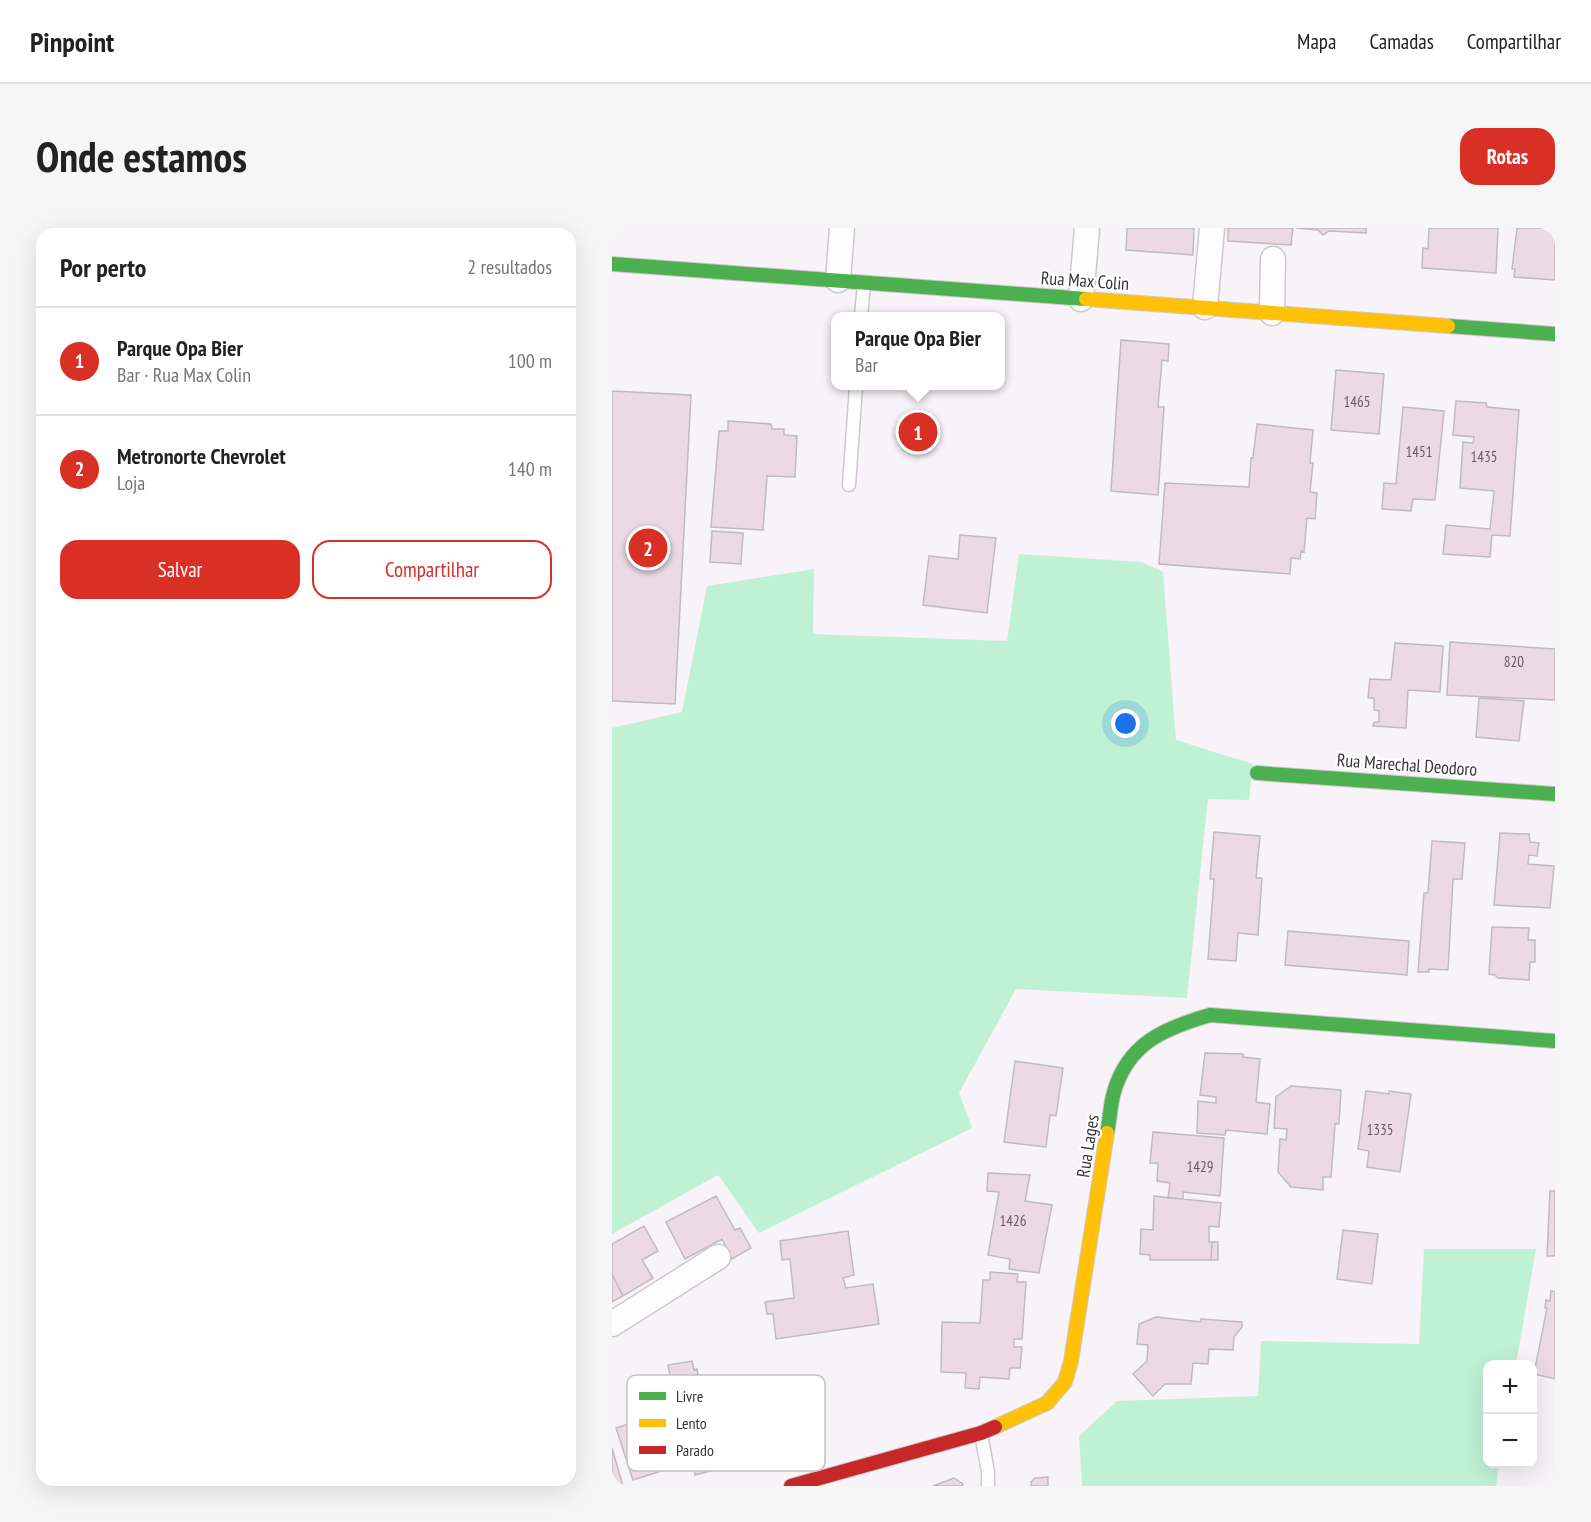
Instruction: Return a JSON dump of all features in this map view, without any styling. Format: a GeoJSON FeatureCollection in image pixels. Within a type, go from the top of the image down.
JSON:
{"type":"FeatureCollection","features":[{"type":"Feature","properties":{"kind":"street"},"geometry":{"type":"LineString","coordinates":[[838,280],[842,228]]}},
{"type":"Feature","properties":{"kind":"street"},"geometry":{"type":"LineString","coordinates":[[1081,299],[1087,228]]}},
{"type":"Feature","properties":{"kind":"street"},"geometry":{"type":"LineString","coordinates":[[1205,308],[1212,228]]}},
{"type":"Feature","properties":{"kind":"street"},"geometry":{"type":"LineString","coordinates":[[1272,313],[1273,259]]}},
{"type":"Feature","properties":{"kind":"street","name":"Rua Max Colin"},"geometry":{"type":"LineString","coordinates":[[612,264],[1555,334]]}},
{"type":"Feature","properties":{"kind":"street","name":"Rua Marechal Deodoro"},"geometry":{"type":"LineString","coordinates":[[1257,773],[1555,794]]}},
{"type":"Feature","properties":{"kind":"street","name":"Rua Lages"},"geometry":{"type":"LineString","coordinates":[[791,1486],[981,1433],[1047,1403],[1065,1382],[1071,1360],[1114,1092],[1125,1065],[1148,1041],[1177,1024],[1210,1015],[1555,1041]]}},
{"type":"Feature","properties":{"kind":"street"},"geometry":{"type":"LineString","coordinates":[[612,1324],[718,1257]]}},
{"type":"Feature","properties":{"kind":"lane"},"geometry":{"type":"LineString","coordinates":[[861,312],[864,282]]}},
{"type":"Feature","properties":{"kind":"lane"},"geometry":{"type":"LineString","coordinates":[[849,485],[856,390]]}},
{"type":"Feature","properties":{"kind":"lane"},"geometry":{"type":"LineString","coordinates":[[981,1433],[988,1486]]}},
{"type":"Feature","properties":{"kind":"green space"},"geometry":{"type":"Polygon","coordinates":[[[1019,554],[1142,562],[1163,572],[1176,740],[1253,764],[1249,800],[1208,799],[1187,998],[1016,989],[959,1093],[972,1128],[759,1233],[718,1175],[612,1234],[612,728],[682,712],[707,586],[814,569],[813,634],[1007,641],[1019,554]]]}},
{"type":"Feature","properties":{"kind":"green space"},"geometry":{"type":"Polygon","coordinates":[[[1424,1249],[1536,1249],[1517,1360],[1483,1360],[1483,1468],[1498,1468],[1496,1486],[1082,1486],[1079,1436],[1117,1401],[1258,1396],[1261,1341],[1419,1344],[1424,1249]]]}},
{"type":"Feature","properties":{"kind":"building"},"geometry":{"type":"Polygon","coordinates":[[[1127,228],[1194,228],[1193,255],[1126,250],[1127,228]]]}},
{"type":"Feature","properties":{"kind":"building"},"geometry":{"type":"Polygon","coordinates":[[[1228,228],[1293,228],[1291,245],[1228,241],[1228,228]]]}},
{"type":"Feature","properties":{"kind":"building"},"geometry":{"type":"Polygon","coordinates":[[[1296,228],[1366,228],[1366,233],[1329,231],[1323,235],[1318,230],[1296,228]]]}},
{"type":"Feature","properties":{"kind":"building"},"geometry":{"type":"Polygon","coordinates":[[[1429,228],[1498,228],[1496,273],[1422,268],[1423,248],[1428,249],[1429,228]]]}},
{"type":"Feature","properties":{"kind":"building"},"geometry":{"type":"Polygon","coordinates":[[[1517,228],[1555,228],[1555,280],[1514,277],[1515,269],[1512,269],[1517,228]]]}},
{"type":"Feature","properties":{"kind":"building"},"geometry":{"type":"Polygon","coordinates":[[[1121,340],[1169,344],[1168,361],[1162,360],[1158,407],[1164,407],[1158,495],[1111,491],[1121,340]]]}},
{"type":"Feature","properties":{"kind":"building"},"geometry":{"type":"Polygon","coordinates":[[[1336,370],[1384,374],[1379,434],[1331,430],[1336,370]]]}},
{"type":"Feature","properties":{"kind":"building"},"geometry":{"type":"Polygon","coordinates":[[[612,391],[691,395],[675,704],[612,701],[612,391]]]}},
{"type":"Feature","properties":{"kind":"building"},"geometry":{"type":"Polygon","coordinates":[[[1456,401],[1486,403],[1487,407],[1519,410],[1510,536],[1492,535],[1490,557],[1443,554],[1446,525],[1490,529],[1494,491],[1460,488],[1463,442],[1473,443],[1474,437],[1453,435],[1456,401]]]}},
{"type":"Feature","properties":{"kind":"building"},"geometry":{"type":"Polygon","coordinates":[[[1403,407],[1444,411],[1435,500],[1413,499],[1411,511],[1382,509],[1384,483],[1396,484],[1403,407]]]}},
{"type":"Feature","properties":{"kind":"building"},"geometry":{"type":"Polygon","coordinates":[[[728,421],[771,424],[772,429],[784,429],[784,435],[797,436],[795,477],[767,476],[763,530],[711,527],[719,431],[728,431],[728,421]]]}},
{"type":"Feature","properties":{"kind":"building"},"geometry":{"type":"Polygon","coordinates":[[[1257,424],[1313,430],[1310,492],[1317,493],[1315,519],[1307,518],[1304,552],[1301,551],[1300,559],[1291,558],[1290,574],[1159,564],[1165,483],[1249,487],[1257,424]]]}},
{"type":"Feature","properties":{"kind":"building"},"geometry":{"type":"Polygon","coordinates":[[[712,531],[743,533],[741,564],[710,562],[712,531]]]}},
{"type":"Feature","properties":{"kind":"building"},"geometry":{"type":"Polygon","coordinates":[[[960,535],[996,538],[987,613],[923,605],[929,556],[958,559],[960,535]]]}},
{"type":"Feature","properties":{"kind":"building"},"geometry":{"type":"Polygon","coordinates":[[[1450,642],[1555,649],[1555,700],[1447,695],[1450,642]]]}},
{"type":"Feature","properties":{"kind":"building"},"geometry":{"type":"Polygon","coordinates":[[[1395,643],[1443,646],[1440,692],[1408,690],[1406,728],[1373,726],[1374,722],[1379,722],[1379,711],[1374,710],[1374,698],[1368,698],[1370,679],[1391,680],[1395,643]]]}},
{"type":"Feature","properties":{"kind":"building"},"geometry":{"type":"Polygon","coordinates":[[[1479,698],[1524,701],[1519,741],[1476,737],[1479,698]]]}},
{"type":"Feature","properties":{"kind":"building"},"geometry":{"type":"Polygon","coordinates":[[[1214,832],[1260,836],[1256,878],[1262,878],[1258,935],[1238,933],[1236,961],[1208,959],[1214,879],[1210,879],[1214,832]]]}},
{"type":"Feature","properties":{"kind":"building"},"geometry":{"type":"Polygon","coordinates":[[[1500,833],[1529,834],[1530,842],[1539,843],[1537,856],[1529,855],[1528,864],[1554,866],[1550,908],[1494,905],[1500,833]]]}},
{"type":"Feature","properties":{"kind":"building"},"geometry":{"type":"Polygon","coordinates":[[[1432,841],[1465,843],[1462,879],[1453,879],[1448,970],[1429,969],[1429,972],[1418,972],[1424,893],[1428,893],[1432,841]]]}},
{"type":"Feature","properties":{"kind":"building"},"geometry":{"type":"Polygon","coordinates":[[[1492,927],[1529,928],[1528,940],[1535,940],[1535,962],[1530,962],[1529,980],[1498,978],[1489,974],[1492,927]]]}},
{"type":"Feature","properties":{"kind":"building"},"geometry":{"type":"Polygon","coordinates":[[[1288,931],[1409,941],[1407,975],[1285,965],[1288,931]]]}},
{"type":"Feature","properties":{"kind":"building"},"geometry":{"type":"Polygon","coordinates":[[[1205,1053],[1243,1054],[1243,1057],[1260,1059],[1256,1102],[1270,1104],[1267,1134],[1226,1130],[1225,1135],[1197,1133],[1198,1101],[1216,1103],[1216,1097],[1200,1095],[1205,1053]]]}},
{"type":"Feature","properties":{"kind":"building"},"geometry":{"type":"Polygon","coordinates":[[[1015,1061],[1063,1068],[1056,1116],[1050,1115],[1046,1147],[1004,1142],[1015,1061]]]}},
{"type":"Feature","properties":{"kind":"building"},"geometry":{"type":"Polygon","coordinates":[[[1291,1086],[1341,1090],[1339,1124],[1335,1124],[1331,1177],[1323,1177],[1323,1190],[1291,1187],[1278,1172],[1280,1139],[1286,1140],[1287,1129],[1274,1128],[1276,1097],[1291,1086]]]}},
{"type":"Feature","properties":{"kind":"building"},"geometry":{"type":"Polygon","coordinates":[[[1366,1091],[1411,1094],[1400,1172],[1367,1167],[1369,1151],[1358,1149],[1366,1091]]]}},
{"type":"Feature","properties":{"kind":"building"},"geometry":{"type":"Polygon","coordinates":[[[1153,1132],[1224,1138],[1220,1196],[1183,1192],[1183,1199],[1168,1198],[1170,1183],[1157,1181],[1158,1163],[1150,1163],[1153,1132]]]}},
{"type":"Feature","properties":{"kind":"building"},"geometry":{"type":"Polygon","coordinates":[[[988,1173],[1030,1175],[1025,1201],[1052,1205],[1039,1273],[1009,1269],[1010,1259],[988,1255],[999,1192],[987,1191],[988,1173]]]}},
{"type":"Feature","properties":{"kind":"building"},"geometry":{"type":"Polygon","coordinates":[[[1550,1191],[1555,1191],[1555,1256],[1547,1256],[1550,1191]]]}},
{"type":"Feature","properties":{"kind":"building"},"geometry":{"type":"Polygon","coordinates":[[[716,1196],[735,1230],[740,1228],[751,1248],[732,1259],[722,1239],[685,1259],[666,1222],[716,1196]]]}},
{"type":"Feature","properties":{"kind":"building"},"geometry":{"type":"Polygon","coordinates":[[[1154,1196],[1221,1203],[1219,1227],[1209,1226],[1209,1242],[1212,1242],[1211,1260],[1150,1260],[1150,1255],[1140,1254],[1141,1229],[1153,1230],[1154,1196]]]}},
{"type":"Feature","properties":{"kind":"building"},"geometry":{"type":"Polygon","coordinates":[[[644,1226],[658,1251],[642,1260],[653,1278],[623,1296],[612,1274],[612,1244],[644,1226]]]}},
{"type":"Feature","properties":{"kind":"building"},"geometry":{"type":"Polygon","coordinates":[[[1343,1230],[1378,1234],[1372,1284],[1337,1279],[1343,1230]]]}},
{"type":"Feature","properties":{"kind":"building"},"geometry":{"type":"Polygon","coordinates":[[[848,1231],[854,1275],[843,1278],[846,1288],[873,1284],[879,1324],[776,1339],[773,1314],[767,1314],[765,1302],[794,1298],[790,1259],[782,1260],[780,1241],[848,1231]]]}},
{"type":"Feature","properties":{"kind":"building"},"geometry":{"type":"Polygon","coordinates":[[[1212,1242],[1218,1242],[1218,1260],[1211,1260],[1212,1242]]]}},
{"type":"Feature","properties":{"kind":"building"},"geometry":{"type":"Polygon","coordinates":[[[990,1272],[1018,1274],[1017,1282],[1026,1282],[1022,1339],[1014,1339],[1014,1347],[1022,1347],[1020,1368],[1010,1368],[1009,1379],[980,1377],[979,1389],[965,1388],[966,1373],[941,1372],[942,1322],[980,1323],[983,1280],[990,1280],[990,1272]]]}},
{"type":"Feature","properties":{"kind":"building"},"geometry":{"type":"Polygon","coordinates":[[[612,1274],[623,1296],[612,1302],[612,1274]]]}},
{"type":"Feature","properties":{"kind":"building"},"geometry":{"type":"Polygon","coordinates":[[[1551,1291],[1555,1292],[1555,1379],[1537,1375],[1537,1360],[1547,1308],[1545,1308],[1546,1300],[1550,1301],[1551,1291]]]}},
{"type":"Feature","properties":{"kind":"building"},"geometry":{"type":"Polygon","coordinates":[[[1156,1317],[1201,1322],[1201,1319],[1242,1322],[1242,1327],[1234,1337],[1233,1350],[1209,1349],[1208,1364],[1193,1363],[1191,1384],[1165,1384],[1153,1396],[1133,1374],[1147,1361],[1148,1345],[1137,1344],[1139,1324],[1156,1317]]]}},
{"type":"Feature","properties":{"kind":"building"},"geometry":{"type":"Polygon","coordinates":[[[692,1361],[698,1375],[670,1375],[668,1365],[692,1361]]]}},
{"type":"Feature","properties":{"kind":"building"},"geometry":{"type":"Polygon","coordinates":[[[627,1424],[627,1462],[616,1428],[627,1424]]]}},
{"type":"Feature","properties":{"kind":"building"},"geometry":{"type":"Polygon","coordinates":[[[612,1448],[623,1486],[612,1486],[612,1448]]]}},
{"type":"Feature","properties":{"kind":"building"},"geometry":{"type":"Polygon","coordinates":[[[630,1471],[661,1471],[633,1480],[630,1471]]]}},
{"type":"Feature","properties":{"kind":"building"},"geometry":{"type":"Polygon","coordinates":[[[694,1471],[710,1471],[695,1475],[694,1471]]]}},
{"type":"Feature","properties":{"kind":"building"},"geometry":{"type":"Polygon","coordinates":[[[1048,1477],[1048,1486],[1031,1486],[1035,1478],[1048,1477]]]}},
{"type":"Feature","properties":{"kind":"building"},"geometry":{"type":"Polygon","coordinates":[[[954,1478],[963,1484],[962,1486],[933,1486],[954,1478]]]}},
{"type":"Feature","properties":{"kind":"traffic: fast"},"geometry":{"type":"LineString","coordinates":[[612,264],[1086,299]]}},
{"type":"Feature","properties":{"kind":"traffic: fast"},"geometry":{"type":"LineString","coordinates":[[1448,326],[1555,334]]}},
{"type":"Feature","properties":{"kind":"traffic: fast"},"geometry":{"type":"LineString","coordinates":[[1257,773],[1555,794]]}},
{"type":"Feature","properties":{"kind":"traffic: fast"},"geometry":{"type":"LineString","coordinates":[[1107,1133],[1113,1097],[1120,1075],[1129,1061],[1150,1040],[1164,1032],[1210,1015],[1555,1041]]}},
{"type":"Feature","properties":{"kind":"traffic: slow"},"geometry":{"type":"LineString","coordinates":[[1086,299],[1448,326]]}},
{"type":"Feature","properties":{"kind":"traffic: slow"},"geometry":{"type":"LineString","coordinates":[[995,1427],[1047,1403],[1065,1382],[1071,1361],[1107,1133]]}},
{"type":"Feature","properties":{"kind":"traffic: jam"},"geometry":{"type":"LineString","coordinates":[[791,1486],[981,1433],[995,1427]]}},
{"type":"Feature","properties":{"kind":"place","name":"Parque Opa Bier"},"geometry":{"type":"Point","coordinates":[918,432]}},
{"type":"Feature","properties":{"kind":"place","name":"Metronorte Chevrolet"},"geometry":{"type":"Point","coordinates":[648,548]}}]}
